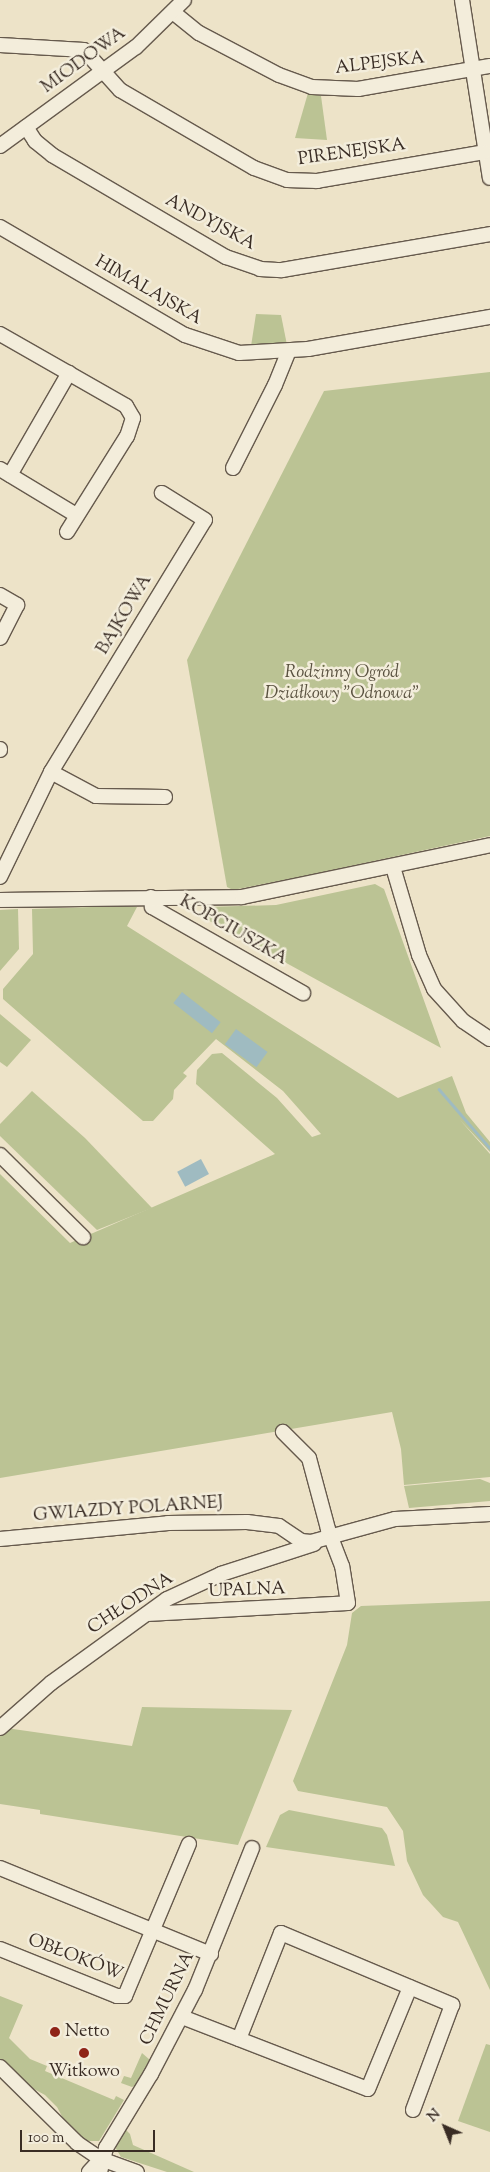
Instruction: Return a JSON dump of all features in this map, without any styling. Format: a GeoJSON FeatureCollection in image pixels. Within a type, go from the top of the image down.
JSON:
{"type":"FeatureCollection","features":[{"type":"Feature","properties":{"kind":"street","name":"MIODOWA"},"geometry":{"type":"LineString","coordinates":[[0,146],[103,72],[174,13],[184,0]]}},
{"type":"Feature","properties":{"kind":"street"},"geometry":{"type":"LineString","coordinates":[[462,0],[490,178]]}},
{"type":"Feature","properties":{"kind":"street","name":"ALPEJSKA"},"geometry":{"type":"LineString","coordinates":[[174,13],[192,28],[239,54],[279,75],[312,87],[358,89],[490,66]]}},
{"type":"Feature","properties":{"kind":"street","name":"PIRENEJSKA"},"geometry":{"type":"LineString","coordinates":[[0,45],[78,48],[87,52],[120,90],[254,168],[287,180],[317,181],[486,152]]}},
{"type":"Feature","properties":{"kind":"street","name":"ANDYJSKA"},"geometry":{"type":"LineString","coordinates":[[26,127],[35,141],[52,154],[226,257],[260,269],[282,270],[490,234]]}},
{"type":"Feature","properties":{"kind":"street","name":"HIMALAJSKA"},"geometry":{"type":"LineString","coordinates":[[0,227],[202,342],[239,353],[288,352],[490,317]]}},
{"type":"Feature","properties":{"kind":"street"},"geometry":{"type":"LineString","coordinates":[[1,336],[126,406],[134,418],[127,436],[67,532]]}},
{"type":"Feature","properties":{"kind":"street"},"geometry":{"type":"LineString","coordinates":[[233,468],[275,385],[288,352]]}},
{"type":"Feature","properties":{"kind":"street"},"geometry":{"type":"LineString","coordinates":[[69,373],[5,472],[76,515]]}},
{"type":"Feature","properties":{"kind":"street","name":"BAJKOWA"},"geometry":{"type":"LineString","coordinates":[[0,876],[51,772],[205,520],[162,493]]}},
{"type":"Feature","properties":{"kind":"street"},"geometry":{"type":"LineString","coordinates":[[0,595],[17,604],[0,638]]}},
{"type":"Feature","properties":{"kind":"street"},"geometry":{"type":"LineString","coordinates":[[51,772],[96,796],[165,796]]}},
{"type":"Feature","properties":{"kind":"street"},"geometry":{"type":"LineString","coordinates":[[0,900],[242,896],[393,867],[490,844]]}},
{"type":"Feature","properties":{"kind":"street"},"geometry":{"type":"LineString","coordinates":[[393,867],[419,955],[434,989],[463,1021],[490,1039]]}},
{"type":"Feature","properties":{"kind":"street","name":"KOPCIUSZKA"},"geometry":{"type":"LineString","coordinates":[[151,897],[152,907],[303,993]]}},
{"type":"Feature","properties":{"kind":"street"},"geometry":{"type":"LineString","coordinates":[[0,1155],[83,1237]]}},
{"type":"Feature","properties":{"kind":"street"},"geometry":{"type":"LineString","coordinates":[[283,1432],[310,1458],[332,1538]]}},
{"type":"Feature","properties":{"kind":"street","name":"GWIAZDY POLARNEJ"},"geometry":{"type":"LineString","coordinates":[[0,1540],[168,1523],[247,1522],[279,1526],[301,1541],[332,1538],[394,1519],[490,1514]]}},
{"type":"Feature","properties":{"kind":"street","name":"UPALNA"},"geometry":{"type":"LineString","coordinates":[[147,1614],[348,1603],[342,1566],[332,1538]]}},
{"type":"Feature","properties":{"kind":"street","name":"CHŁODNA"},"geometry":{"type":"LineString","coordinates":[[0,1728],[51,1683],[167,1599],[221,1574],[332,1538]]}},
{"type":"Feature","properties":{"kind":"street","name":"OBŁOKÓW"},"geometry":{"type":"LineString","coordinates":[[0,1950],[121,1997],[130,1989],[189,1844]]}},
{"type":"Feature","properties":{"kind":"street","name":"CHMURNA"},"geometry":{"type":"LineString","coordinates":[[89,2172],[101,2166],[182,2017],[211,1954],[252,1848]]}},
{"type":"Feature","properties":{"kind":"street"},"geometry":{"type":"LineString","coordinates":[[0,1868],[211,1954]]}},
{"type":"Feature","properties":{"kind":"street"},"geometry":{"type":"LineString","coordinates":[[238,2039],[281,1933],[452,2005],[413,2110]]}},
{"type":"Feature","properties":{"kind":"street"},"geometry":{"type":"LineString","coordinates":[[182,2017],[368,2090],[410,1987]]}},
{"type":"Feature","properties":{"kind":"street"},"geometry":{"type":"LineString","coordinates":[[0,2067],[60,2129],[101,2166],[137,2172]]}},
{"type":"Feature","properties":{"kind":"green space"},"geometry":{"type":"Polygon","coordinates":[[[308,93],[321,96],[327,140],[295,138],[308,93]]]}},
{"type":"Feature","properties":{"kind":"green space"},"geometry":{"type":"Polygon","coordinates":[[[256,314],[281,315],[287,345],[251,346],[256,314]]]}},
{"type":"Feature","properties":{"kind":"green space","name":"Rodzinny Ogród Działkowy \"Odnowa\""},"geometry":{"type":"Polygon","coordinates":[[[490,372],[490,836],[233,890],[227,887],[187,660],[324,391],[490,372]]]}},
{"type":"Feature","properties":{"kind":"green space"},"geometry":{"type":"Polygon","coordinates":[[[375,884],[384,889],[441,1048],[206,919],[207,907],[276,905],[375,884]]]}},
{"type":"Feature","properties":{"kind":"green space"},"geometry":{"type":"Polygon","coordinates":[[[137,907],[127,926],[398,1098],[452,1076],[466,1113],[490,1142],[490,1152],[460,1120],[490,1154],[490,1477],[404,1485],[401,1449],[392,1412],[0,1478],[0,1174],[70,1243],[275,1154],[196,1084],[197,1070],[212,1054],[222,1053],[277,1098],[312,1137],[321,1134],[283,1091],[216,1039],[183,1073],[187,1076],[174,1090],[173,1099],[153,1121],[143,1121],[3,999],[3,989],[33,954],[32,909],[137,907]]]}},
{"type":"Feature","properties":{"kind":"green space"},"geometry":{"type":"Polygon","coordinates":[[[18,909],[19,949],[0,971],[0,910],[18,909]]]}},
{"type":"Feature","properties":{"kind":"green space"},"geometry":{"type":"Polygon","coordinates":[[[0,1014],[31,1040],[7,1067],[0,1062],[0,1014]]]}},
{"type":"Feature","properties":{"kind":"green space"},"geometry":{"type":"Polygon","coordinates":[[[32,1091],[85,1138],[152,1208],[97,1230],[0,1136],[0,1124],[32,1091]]]}},
{"type":"Feature","properties":{"kind":"green space"},"geometry":{"type":"Polygon","coordinates":[[[480,1479],[490,1483],[490,1501],[409,1508],[404,1486],[480,1479]]]}},
{"type":"Feature","properties":{"kind":"green space"},"geometry":{"type":"Polygon","coordinates":[[[490,1601],[490,1990],[458,1922],[443,1917],[423,1895],[407,1861],[403,1831],[387,1807],[298,1791],[293,1781],[347,1645],[352,1613],[361,1606],[490,1601]]]}},
{"type":"Feature","properties":{"kind":"green space"},"geometry":{"type":"Polygon","coordinates":[[[142,1707],[292,1710],[238,1845],[40,1814],[40,1810],[0,1804],[0,1733],[6,1728],[132,1746],[142,1707]]]}},
{"type":"Feature","properties":{"kind":"green space"},"geometry":{"type":"Polygon","coordinates":[[[289,1810],[382,1828],[387,1835],[395,1866],[266,1847],[280,1815],[289,1810]]]}},
{"type":"Feature","properties":{"kind":"green space"},"geometry":{"type":"Polygon","coordinates":[[[0,1996],[23,2005],[9,2038],[30,2059],[47,2066],[45,2071],[114,2100],[116,2096],[124,2100],[99,2141],[83,2141],[65,2122],[57,2107],[45,2095],[23,2083],[0,2060],[0,1996]]]}},
{"type":"Feature","properties":{"kind":"green space"},"geometry":{"type":"Polygon","coordinates":[[[486,2044],[490,2045],[490,2132],[458,2121],[486,2044]]]}},
{"type":"Feature","properties":{"kind":"green space"},"geometry":{"type":"Polygon","coordinates":[[[142,2053],[150,2060],[136,2085],[132,2087],[121,2083],[124,2076],[131,2078],[142,2053]]]}},
{"type":"Feature","properties":{"kind":"green space"},"geometry":{"type":"Polygon","coordinates":[[[126,2130],[130,2134],[133,2145],[194,2172],[167,2172],[121,2157],[115,2147],[126,2130]]]}},
{"type":"Feature","properties":{"kind":"water"},"geometry":{"type":"Polygon","coordinates":[[[182,992],[221,1022],[212,1033],[173,1003],[182,992]]]}},
{"type":"Feature","properties":{"kind":"water"},"geometry":{"type":"Polygon","coordinates":[[[236,1029],[268,1052],[256,1067],[225,1044],[236,1029]]]}},
{"type":"Feature","properties":{"kind":"water"},"geometry":{"type":"Polygon","coordinates":[[[201,1159],[209,1174],[185,1187],[177,1172],[201,1159]]]}},
{"type":"Feature","properties":{"kind":"waterway"},"geometry":{"type":"LineString","coordinates":[[439,1089],[490,1148]]}},
{"type":"Feature","properties":{"kind":"place","name":"Netto"},"geometry":{"type":"Point","coordinates":[55,2032]}},
{"type":"Feature","properties":{"kind":"place","name":"Witkowo"},"geometry":{"type":"Point","coordinates":[84,2053]}}]}
